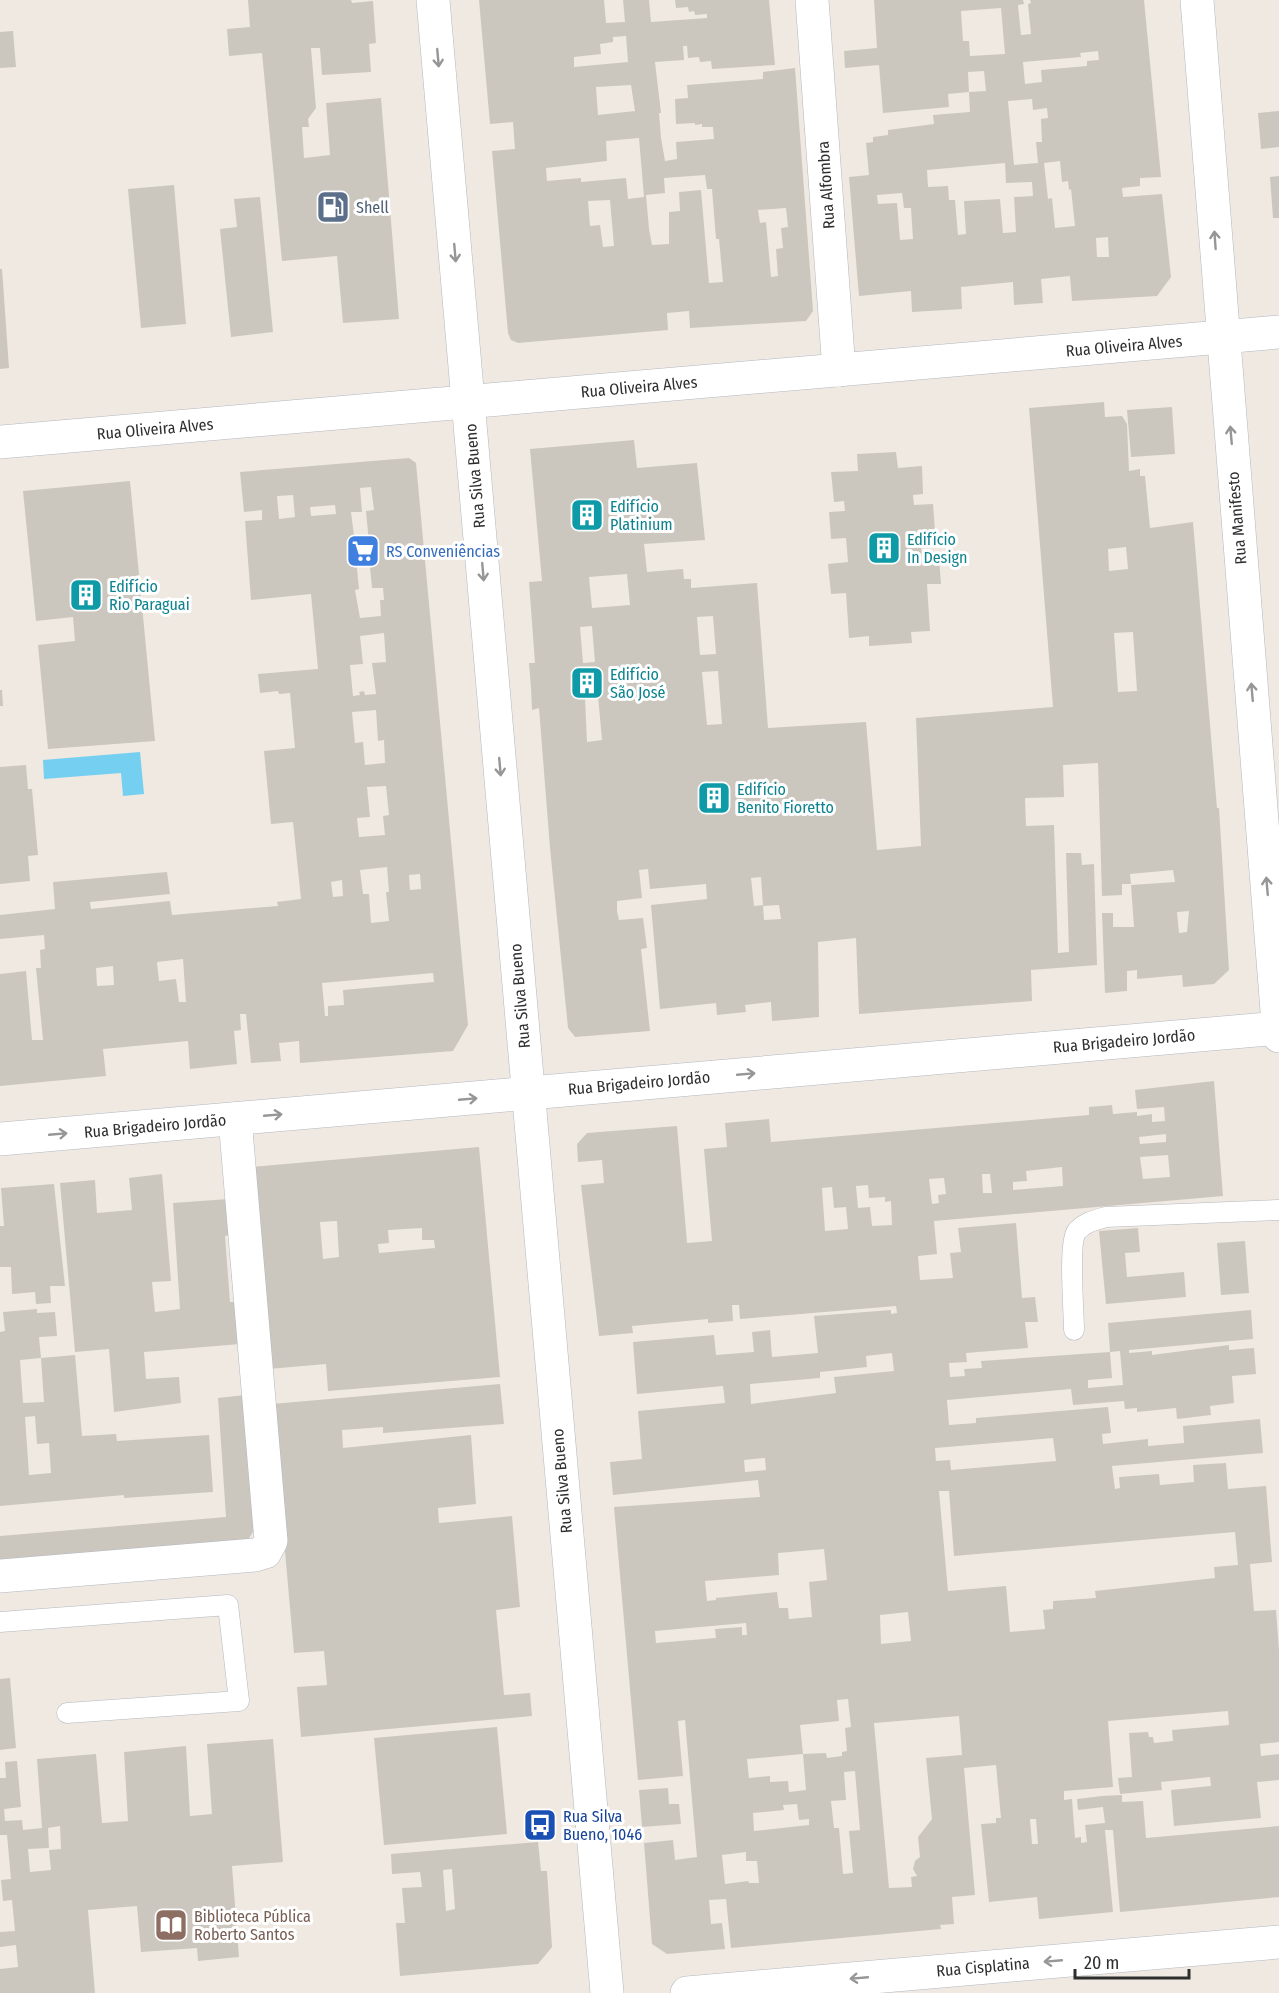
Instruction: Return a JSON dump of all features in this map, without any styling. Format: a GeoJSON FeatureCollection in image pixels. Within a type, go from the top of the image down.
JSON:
{"type":"FeatureCollection","features":[{"type":"Feature","properties":{"kind":"street","name":"Rua Silva Bueno"},"geometry":{"type":"LineString","coordinates":[[432,0],[607,1993]]}},
{"type":"Feature","properties":{"kind":"street","name":"Rua Alfombra"},"geometry":{"type":"LineString","coordinates":[[812,0],[839,370]]}},
{"type":"Feature","properties":{"kind":"street","name":"Rua Manifesto"},"geometry":{"type":"LineString","coordinates":[[1197,0],[1279,1036]]}},
{"type":"Feature","properties":{"kind":"street","name":"Rua Oliveira Alves"},"geometry":{"type":"LineString","coordinates":[[0,442],[1279,332]]}},
{"type":"Feature","properties":{"kind":"street","name":"Rua Brigadeiro Jordão"},"geometry":{"type":"LineString","coordinates":[[0,1139],[1279,1028]]}},
{"type":"Feature","properties":{"kind":"street"},"geometry":{"type":"LineString","coordinates":[[0,1576],[255,1555],[265,1552],[271,1541],[235,1119]]}},
{"type":"Feature","properties":{"kind":"street","name":"Rua Cisplatina"},"geometry":{"type":"LineString","coordinates":[[687,1993],[1279,1942]]}},
{"type":"Feature","properties":{"kind":"lane"},"geometry":{"type":"LineString","coordinates":[[1074,1330],[1072,1247],[1075,1233],[1086,1222],[1106,1217],[1279,1210]]}},
{"type":"Feature","properties":{"kind":"lane"},"geometry":{"type":"LineString","coordinates":[[0,1622],[228,1605],[238,1701],[67,1713]]}},
{"type":"Feature","properties":{"kind":"water"},"geometry":{"type":"Polygon","coordinates":[[[140,752],[144,794],[123,796],[121,773],[44,779],[43,760],[140,752]]]}},
{"type":"Feature","properties":{"kind":"building","name":"Shell"},"geometry":{"type":"Polygon","coordinates":[[[248,0],[351,0],[352,3],[373,1],[376,43],[369,44],[371,72],[322,75],[320,48],[311,48],[316,108],[308,119],[309,127],[302,127],[304,158],[330,155],[326,103],[381,98],[399,319],[343,323],[337,256],[282,261],[262,53],[229,56],[227,29],[250,27],[248,0]]]}},
{"type":"Feature","properties":{"kind":"building"},"geometry":{"type":"Polygon","coordinates":[[[479,0],[604,0],[606,23],[625,22],[623,0],[649,0],[651,22],[707,18],[707,14],[695,15],[694,11],[689,12],[688,7],[676,8],[675,0],[769,0],[775,65],[712,69],[711,61],[700,62],[699,57],[688,58],[687,46],[683,46],[684,60],[655,62],[661,113],[659,113],[661,138],[665,161],[677,159],[676,142],[714,139],[713,127],[702,127],[702,124],[695,125],[695,123],[676,124],[675,99],[688,98],[687,85],[763,79],[763,72],[795,68],[813,311],[806,321],[690,328],[689,311],[667,313],[668,330],[518,343],[511,340],[508,333],[492,151],[515,149],[513,122],[490,124],[479,0]],[[626,36],[613,37],[613,42],[600,44],[601,54],[574,57],[574,67],[628,62],[626,36]],[[631,85],[596,87],[598,115],[635,111],[631,85]],[[639,138],[606,141],[607,161],[546,168],[547,181],[581,178],[581,182],[626,178],[628,199],[644,197],[639,138]],[[705,175],[664,178],[665,193],[646,195],[652,245],[669,244],[669,212],[680,211],[679,192],[701,190],[709,283],[723,282],[719,239],[716,239],[712,189],[707,189],[705,175]],[[610,200],[588,201],[590,226],[600,225],[603,247],[614,246],[610,200]],[[786,208],[758,210],[760,223],[766,222],[771,277],[778,276],[776,249],[783,248],[781,228],[788,227],[786,208]]]}},
{"type":"Feature","properties":{"kind":"building"},"geometry":{"type":"Polygon","coordinates":[[[874,0],[1023,0],[1024,4],[1018,5],[1021,35],[1031,34],[1028,4],[1031,3],[1030,0],[1144,0],[1161,177],[1140,178],[1140,186],[1122,188],[1123,197],[1162,194],[1171,277],[1157,296],[1072,301],[1070,276],[1041,279],[1043,303],[1014,305],[1013,282],[961,287],[962,309],[912,312],[911,291],[859,296],[849,177],[869,175],[866,143],[873,142],[873,137],[888,135],[888,130],[934,124],[933,115],[970,112],[969,92],[948,94],[949,107],[883,113],[879,65],[845,68],[844,51],[877,48],[874,0]],[[1001,8],[961,11],[963,41],[969,41],[970,56],[1005,54],[1001,8]],[[1098,51],[1080,53],[1081,57],[1023,62],[1025,84],[1042,82],[1041,70],[1087,66],[1087,61],[1099,60],[1098,51]],[[984,71],[968,72],[969,92],[986,91],[984,71]],[[1032,99],[1008,101],[1014,165],[1038,163],[1036,142],[1042,142],[1041,119],[1048,118],[1047,108],[1033,110],[1032,99]],[[1060,161],[1044,163],[1048,199],[1052,198],[1055,228],[1075,226],[1071,189],[1069,190],[1068,181],[1062,182],[1060,161]],[[1005,163],[927,170],[928,187],[948,186],[949,200],[955,200],[958,235],[966,234],[964,201],[1000,199],[1003,233],[1016,232],[1014,197],[1033,196],[1032,182],[1006,183],[1005,163]],[[902,193],[877,195],[878,204],[897,203],[900,240],[913,239],[911,208],[904,208],[902,193]],[[1108,237],[1096,238],[1097,257],[1109,257],[1108,237]]]}},
{"type":"Feature","properties":{"kind":"building"},"geometry":{"type":"Polygon","coordinates":[[[13,31],[16,67],[0,68],[0,32],[13,31]]]}},
{"type":"Feature","properties":{"kind":"building"},"geometry":{"type":"Polygon","coordinates":[[[1279,111],[1279,147],[1261,149],[1258,113],[1279,111]]]}},
{"type":"Feature","properties":{"kind":"building"},"geometry":{"type":"Polygon","coordinates":[[[1279,176],[1279,218],[1273,218],[1270,177],[1279,176]]]}},
{"type":"Feature","properties":{"kind":"building"},"geometry":{"type":"Polygon","coordinates":[[[174,185],[186,324],[141,328],[128,189],[174,185]]]}},
{"type":"Feature","properties":{"kind":"building"},"geometry":{"type":"Polygon","coordinates":[[[260,197],[273,332],[231,337],[220,229],[237,227],[234,199],[260,197]]]}},
{"type":"Feature","properties":{"kind":"building"},"geometry":{"type":"Polygon","coordinates":[[[0,269],[2,269],[9,368],[0,369],[0,269]]]}},
{"type":"Feature","properties":{"kind":"building"},"geometry":{"type":"Polygon","coordinates":[[[1104,402],[1105,417],[1122,416],[1127,424],[1129,471],[1140,469],[1140,476],[1145,476],[1150,528],[1193,522],[1217,808],[1219,808],[1229,970],[1214,984],[1183,987],[1182,975],[1137,979],[1137,970],[1127,971],[1127,991],[1105,993],[1102,913],[1113,913],[1113,927],[1134,927],[1131,885],[1175,882],[1173,870],[1130,874],[1131,884],[1122,884],[1122,895],[1102,896],[1098,763],[1063,765],[1064,797],[1025,798],[1026,826],[1054,825],[1058,953],[1069,952],[1066,853],[1081,853],[1082,865],[1094,864],[1097,965],[1031,970],[1032,1001],[859,1014],[856,938],[818,942],[819,1017],[772,1021],[771,1002],[745,1005],[746,1012],[717,1015],[716,1003],[660,1009],[651,905],[707,899],[706,884],[650,889],[648,869],[639,870],[642,898],[617,901],[617,911],[619,920],[643,918],[647,948],[641,949],[650,1031],[575,1037],[568,1028],[539,708],[532,710],[529,663],[535,663],[529,582],[542,581],[530,449],[634,440],[637,468],[697,463],[705,540],[644,544],[647,572],[683,569],[684,579],[691,579],[691,588],[757,583],[768,728],[866,722],[877,850],[921,846],[916,718],[1053,707],[1029,408],[1104,402]],[[1126,547],[1108,549],[1109,571],[1128,569],[1126,547]],[[627,574],[589,577],[592,608],[630,605],[627,574]],[[713,616],[697,617],[700,655],[716,654],[713,616]],[[592,626],[580,627],[583,663],[595,662],[592,626]],[[1133,632],[1114,633],[1118,692],[1137,691],[1133,632]],[[718,671],[702,672],[707,725],[722,724],[718,671]],[[598,696],[585,698],[587,742],[602,740],[598,696]],[[761,877],[751,878],[754,906],[763,905],[761,877]],[[779,905],[763,906],[764,920],[781,919],[779,905]],[[1189,911],[1177,912],[1179,933],[1187,932],[1189,911]]]}},
{"type":"Feature","properties":{"kind":"building"},"geometry":{"type":"Polygon","coordinates":[[[1172,407],[1175,454],[1131,457],[1127,410],[1172,407]]]}},
{"type":"Feature","properties":{"kind":"building","name":"Edifício In Design"},"geometry":{"type":"Polygon","coordinates":[[[896,452],[898,468],[922,466],[923,494],[913,495],[914,505],[933,504],[935,531],[920,533],[922,558],[939,557],[941,584],[927,584],[930,631],[911,632],[912,643],[869,646],[869,636],[849,638],[846,593],[831,594],[828,564],[848,562],[846,538],[831,539],[829,512],[845,511],[844,501],[834,502],[831,472],[858,471],[857,454],[896,452]]]}},
{"type":"Feature","properties":{"kind":"building"},"geometry":{"type":"Polygon","coordinates":[[[409,458],[416,463],[468,1025],[453,1051],[300,1063],[299,1041],[279,1043],[281,1061],[251,1063],[246,1014],[240,1014],[241,1030],[234,1031],[237,1064],[190,1069],[188,1041],[103,1049],[106,1076],[0,1086],[0,974],[26,971],[32,1040],[43,1040],[36,968],[41,968],[40,950],[45,949],[44,935],[0,939],[0,915],[55,909],[53,882],[167,872],[170,894],[90,902],[91,909],[170,901],[172,915],[278,906],[277,902],[301,899],[293,822],[271,824],[264,751],[295,748],[290,693],[279,694],[278,691],[260,693],[258,674],[318,669],[311,594],[251,600],[245,521],[262,520],[262,510],[244,512],[240,472],[409,458]],[[371,487],[360,488],[362,512],[351,512],[355,544],[369,543],[366,511],[374,510],[371,487]],[[293,495],[277,496],[279,519],[295,517],[293,495]],[[335,505],[310,507],[311,516],[336,514],[335,505]],[[369,557],[356,559],[359,589],[355,590],[360,618],[381,616],[380,600],[384,600],[383,588],[372,588],[369,557]],[[384,633],[360,636],[363,664],[350,665],[353,696],[360,695],[359,692],[364,691],[365,695],[376,694],[372,663],[386,662],[384,633]],[[376,710],[352,712],[355,743],[363,742],[365,765],[385,763],[384,740],[378,741],[376,710]],[[386,786],[367,787],[370,817],[357,818],[359,837],[385,835],[383,816],[389,815],[386,786]],[[387,867],[360,870],[363,894],[369,894],[371,923],[389,921],[386,892],[389,892],[387,867]],[[420,874],[409,875],[410,890],[421,889],[420,874]],[[342,880],[331,882],[333,897],[343,896],[342,880]],[[183,959],[157,962],[159,981],[176,979],[179,1002],[186,1002],[183,959]],[[113,966],[96,968],[97,986],[114,985],[113,966]],[[433,973],[322,983],[325,1016],[328,1016],[328,1006],[344,1005],[343,990],[434,982],[433,973]]]}},
{"type":"Feature","properties":{"kind":"building"},"geometry":{"type":"Polygon","coordinates":[[[130,481],[155,741],[48,749],[38,645],[75,641],[73,617],[36,621],[23,491],[130,481]]]}},
{"type":"Feature","properties":{"kind":"building"},"geometry":{"type":"Polygon","coordinates":[[[0,690],[2,690],[3,706],[0,706],[0,690]]]}},
{"type":"Feature","properties":{"kind":"building"},"geometry":{"type":"Polygon","coordinates":[[[26,765],[28,789],[32,789],[38,855],[28,856],[30,881],[0,884],[0,767],[26,765]]]}},
{"type":"Feature","properties":{"kind":"building"},"geometry":{"type":"Polygon","coordinates":[[[1214,1081],[1223,1196],[934,1221],[937,1254],[918,1256],[920,1280],[953,1278],[950,1253],[961,1252],[958,1228],[1016,1223],[1022,1298],[1035,1297],[1038,1322],[1025,1322],[1028,1348],[966,1353],[967,1362],[949,1363],[950,1377],[965,1376],[964,1369],[982,1368],[981,1361],[1110,1352],[1108,1323],[1251,1310],[1253,1339],[1129,1350],[1129,1353],[1152,1351],[1152,1355],[1229,1345],[1229,1350],[1254,1348],[1256,1374],[1232,1376],[1234,1403],[1210,1406],[1211,1415],[1177,1419],[1176,1408],[1137,1412],[1137,1408],[1125,1409],[1124,1401],[1073,1405],[1071,1389],[947,1400],[949,1425],[976,1423],[976,1418],[1108,1407],[1111,1433],[1102,1434],[1103,1444],[1148,1439],[1148,1446],[1184,1443],[1183,1426],[1260,1419],[1263,1453],[1112,1466],[1115,1489],[1120,1488],[1119,1477],[1159,1474],[1160,1485],[1194,1482],[1193,1465],[1226,1463],[1228,1489],[1266,1486],[1272,1562],[1250,1564],[1254,1611],[1276,1610],[1279,1650],[1279,1742],[1260,1744],[1261,1756],[1279,1754],[1279,1780],[1257,1782],[1261,1818],[1174,1826],[1171,1790],[1211,1786],[1210,1777],[1161,1782],[1162,1790],[1120,1794],[1118,1778],[1132,1777],[1129,1733],[1148,1732],[1149,1737],[1153,1737],[1154,1743],[1173,1741],[1172,1730],[1229,1725],[1228,1711],[1108,1721],[1113,1787],[1064,1791],[1064,1800],[1072,1799],[1075,1838],[1081,1837],[1081,1843],[1087,1842],[1085,1825],[1105,1823],[1103,1807],[1078,1810],[1077,1799],[1102,1796],[1122,1795],[1122,1802],[1143,1801],[1146,1838],[1279,1826],[1279,1897],[1120,1912],[1113,1830],[1105,1830],[1113,1912],[1039,1919],[1037,1897],[989,1902],[981,1824],[996,1823],[996,1818],[1001,1818],[996,1765],[964,1768],[975,1895],[952,1897],[954,1924],[940,1925],[941,1929],[731,1948],[726,1899],[709,1900],[711,1924],[722,1923],[725,1949],[667,1954],[652,1944],[644,1843],[673,1840],[675,1860],[697,1857],[685,1720],[678,1721],[683,1776],[638,1780],[614,1507],[760,1497],[758,1480],[613,1495],[610,1462],[642,1459],[638,1411],[725,1403],[723,1386],[637,1394],[633,1342],[714,1335],[716,1355],[754,1352],[752,1332],[770,1330],[772,1357],[818,1353],[814,1316],[891,1310],[891,1314],[897,1313],[896,1306],[740,1319],[739,1305],[732,1305],[733,1321],[708,1323],[708,1319],[632,1326],[633,1333],[599,1336],[581,1185],[604,1183],[602,1160],[578,1162],[577,1144],[587,1133],[677,1126],[687,1243],[712,1241],[704,1149],[727,1147],[725,1123],[769,1119],[771,1142],[1089,1115],[1089,1107],[1112,1105],[1113,1114],[1137,1112],[1137,1116],[1152,1114],[1152,1122],[1165,1121],[1164,1107],[1137,1109],[1135,1090],[1214,1081]],[[1166,1134],[1139,1137],[1140,1144],[1166,1142],[1166,1134]],[[1168,1155],[1140,1157],[1143,1179],[1170,1177],[1168,1155]],[[1062,1167],[1026,1171],[1027,1181],[1013,1182],[1013,1190],[1063,1186],[1062,1167]],[[982,1174],[983,1193],[992,1193],[990,1174],[982,1174]],[[944,1178],[929,1179],[932,1204],[939,1203],[938,1195],[946,1194],[944,1178]],[[868,1185],[856,1186],[858,1208],[870,1207],[872,1226],[892,1225],[891,1201],[885,1202],[885,1197],[869,1198],[868,1185]],[[832,1187],[822,1188],[825,1231],[848,1229],[846,1207],[834,1208],[832,1187]],[[1120,1351],[1110,1352],[1112,1378],[1088,1380],[1088,1388],[1123,1385],[1120,1351]],[[892,1353],[866,1356],[867,1367],[820,1372],[820,1378],[750,1384],[751,1404],[836,1393],[834,1377],[894,1371],[892,1353]],[[1053,1438],[935,1448],[936,1461],[950,1460],[951,1470],[1056,1461],[1053,1438]],[[765,1458],[744,1460],[745,1472],[766,1470],[765,1458]],[[939,1491],[948,1591],[1006,1586],[1010,1632],[1045,1629],[1043,1610],[1053,1609],[1053,1601],[1096,1598],[1095,1591],[1215,1578],[1214,1567],[1238,1565],[1235,1532],[954,1556],[949,1491],[939,1491]],[[824,1549],[778,1553],[779,1575],[705,1581],[707,1601],[716,1600],[716,1598],[777,1592],[779,1608],[788,1608],[789,1619],[812,1617],[809,1582],[827,1580],[824,1549]],[[908,1612],[880,1615],[881,1644],[911,1641],[908,1612]],[[746,1623],[655,1631],[656,1643],[716,1638],[715,1629],[742,1627],[742,1635],[747,1635],[746,1623]],[[848,1699],[837,1700],[839,1721],[800,1725],[803,1754],[826,1753],[827,1758],[842,1756],[842,1752],[847,1751],[845,1728],[851,1727],[848,1699]],[[959,1716],[874,1723],[889,1888],[912,1887],[911,1877],[917,1876],[913,1869],[915,1861],[920,1857],[918,1837],[932,1819],[926,1758],[962,1755],[959,1716]],[[803,1754],[747,1759],[749,1778],[770,1776],[770,1782],[788,1781],[789,1792],[806,1790],[803,1754]],[[855,1771],[844,1772],[846,1800],[831,1801],[834,1828],[839,1828],[843,1874],[853,1873],[849,1831],[860,1830],[855,1771]],[[797,1804],[783,1805],[784,1810],[753,1813],[754,1831],[809,1825],[809,1819],[799,1820],[797,1804]],[[1030,1819],[1032,1844],[1038,1844],[1036,1819],[1030,1819]],[[746,1852],[722,1855],[725,1884],[748,1881],[759,1883],[757,1861],[746,1861],[746,1852]]]}},
{"type":"Feature","properties":{"kind":"building"},"geometry":{"type":"Polygon","coordinates":[[[479,1147],[500,1377],[328,1391],[326,1364],[269,1369],[251,1167],[479,1147]],[[337,1221],[320,1222],[323,1259],[339,1257],[337,1221]],[[422,1228],[388,1230],[389,1243],[378,1244],[379,1253],[435,1248],[434,1240],[422,1240],[422,1228]]]}},
{"type":"Feature","properties":{"kind":"building"},"geometry":{"type":"Polygon","coordinates":[[[162,1174],[171,1281],[152,1282],[155,1312],[180,1309],[173,1203],[228,1199],[231,1235],[225,1236],[230,1302],[237,1302],[240,1344],[144,1352],[146,1379],[179,1377],[181,1403],[114,1412],[109,1349],[75,1352],[60,1183],[95,1180],[97,1213],[132,1210],[129,1178],[162,1174]]]}},
{"type":"Feature","properties":{"kind":"building"},"geometry":{"type":"Polygon","coordinates":[[[54,1184],[65,1286],[50,1286],[51,1303],[36,1304],[35,1292],[12,1294],[11,1267],[0,1267],[0,1226],[4,1226],[1,1188],[54,1184]]]}},
{"type":"Feature","properties":{"kind":"building"},"geometry":{"type":"Polygon","coordinates":[[[1138,1228],[1140,1252],[1125,1253],[1127,1277],[1184,1272],[1186,1297],[1106,1304],[1099,1231],[1138,1228]]]}},
{"type":"Feature","properties":{"kind":"building"},"geometry":{"type":"Polygon","coordinates":[[[1245,1241],[1249,1293],[1221,1295],[1217,1243],[1245,1241]]]}},
{"type":"Feature","properties":{"kind":"building"},"geometry":{"type":"Polygon","coordinates":[[[37,1309],[37,1313],[55,1312],[57,1336],[39,1337],[41,1358],[75,1355],[82,1436],[116,1434],[117,1441],[209,1435],[213,1492],[124,1498],[124,1495],[0,1506],[0,1332],[5,1331],[3,1312],[37,1309]],[[41,1358],[20,1360],[23,1403],[44,1402],[41,1358]],[[35,1416],[25,1417],[29,1475],[51,1473],[49,1443],[37,1444],[35,1416]]]}},
{"type":"Feature","properties":{"kind":"building"},"geometry":{"type":"Polygon","coordinates":[[[500,1384],[504,1424],[383,1433],[383,1427],[342,1430],[343,1448],[471,1435],[476,1504],[438,1508],[439,1523],[512,1516],[520,1607],[496,1610],[504,1695],[530,1693],[532,1716],[301,1737],[297,1687],[327,1685],[324,1651],[294,1653],[272,1404],[500,1384]]]}},
{"type":"Feature","properties":{"kind":"building"},"geometry":{"type":"Polygon","coordinates":[[[245,1395],[256,1527],[246,1543],[0,1564],[0,1536],[226,1517],[218,1398],[245,1395]]]}},
{"type":"Feature","properties":{"kind":"building"},"geometry":{"type":"Polygon","coordinates":[[[10,1678],[16,1748],[0,1750],[0,1679],[10,1678]]]}},
{"type":"Feature","properties":{"kind":"building"},"geometry":{"type":"Polygon","coordinates":[[[497,1727],[507,1834],[384,1845],[374,1738],[497,1727]]]}},
{"type":"Feature","properties":{"kind":"building"},"geometry":{"type":"Polygon","coordinates":[[[273,1739],[283,1862],[232,1866],[239,1957],[198,1961],[197,1948],[141,1952],[137,1906],[88,1910],[95,1993],[0,1993],[0,1969],[18,1967],[16,1945],[0,1947],[0,1932],[15,1931],[12,1900],[3,1901],[1,1880],[11,1879],[7,1835],[0,1835],[0,1778],[6,1778],[5,1762],[17,1761],[21,1807],[4,1809],[5,1821],[22,1820],[23,1830],[42,1828],[37,1759],[96,1754],[102,1823],[128,1821],[124,1752],[186,1746],[190,1816],[212,1814],[207,1744],[273,1739]],[[60,1826],[48,1828],[49,1848],[28,1849],[30,1872],[51,1870],[49,1850],[61,1849],[60,1826]]]}},
{"type":"Feature","properties":{"kind":"building"},"geometry":{"type":"Polygon","coordinates":[[[668,1788],[669,1804],[679,1804],[681,1824],[642,1827],[639,1790],[668,1788]]]}},
{"type":"Feature","properties":{"kind":"building"},"geometry":{"type":"Polygon","coordinates":[[[538,1842],[541,1871],[547,1871],[552,1947],[538,1964],[400,1976],[396,1923],[405,1923],[402,1888],[422,1887],[420,1872],[392,1874],[391,1854],[538,1842]],[[452,1869],[443,1870],[446,1911],[455,1909],[452,1869]]]}},
{"type":"Feature","properties":{"kind":"place","name":"Shell"},"geometry":{"type":"Point","coordinates":[333,207]}},
{"type":"Feature","properties":{"kind":"place","name":"Edifício Platinium"},"geometry":{"type":"Point","coordinates":[587,515]}},
{"type":"Feature","properties":{"kind":"place","name":"Edifício In Design"},"geometry":{"type":"Point","coordinates":[884,548]}},
{"type":"Feature","properties":{"kind":"place","name":"RS Conveniências"},"geometry":{"type":"Point","coordinates":[363,551]}},
{"type":"Feature","properties":{"kind":"place","name":"Edifício Rio Paraguai"},"geometry":{"type":"Point","coordinates":[86,595]}},
{"type":"Feature","properties":{"kind":"place","name":"Edifício São José"},"geometry":{"type":"Point","coordinates":[587,683]}},
{"type":"Feature","properties":{"kind":"place","name":"Edifício Benito Fioretto"},"geometry":{"type":"Point","coordinates":[714,798]}},
{"type":"Feature","properties":{"kind":"place","name":"Rua Silva Bueno, 1046"},"geometry":{"type":"Point","coordinates":[540,1825]}},
{"type":"Feature","properties":{"kind":"place","name":"Biblioteca Pública Roberto Santos"},"geometry":{"type":"Point","coordinates":[171,1925]}}]}
